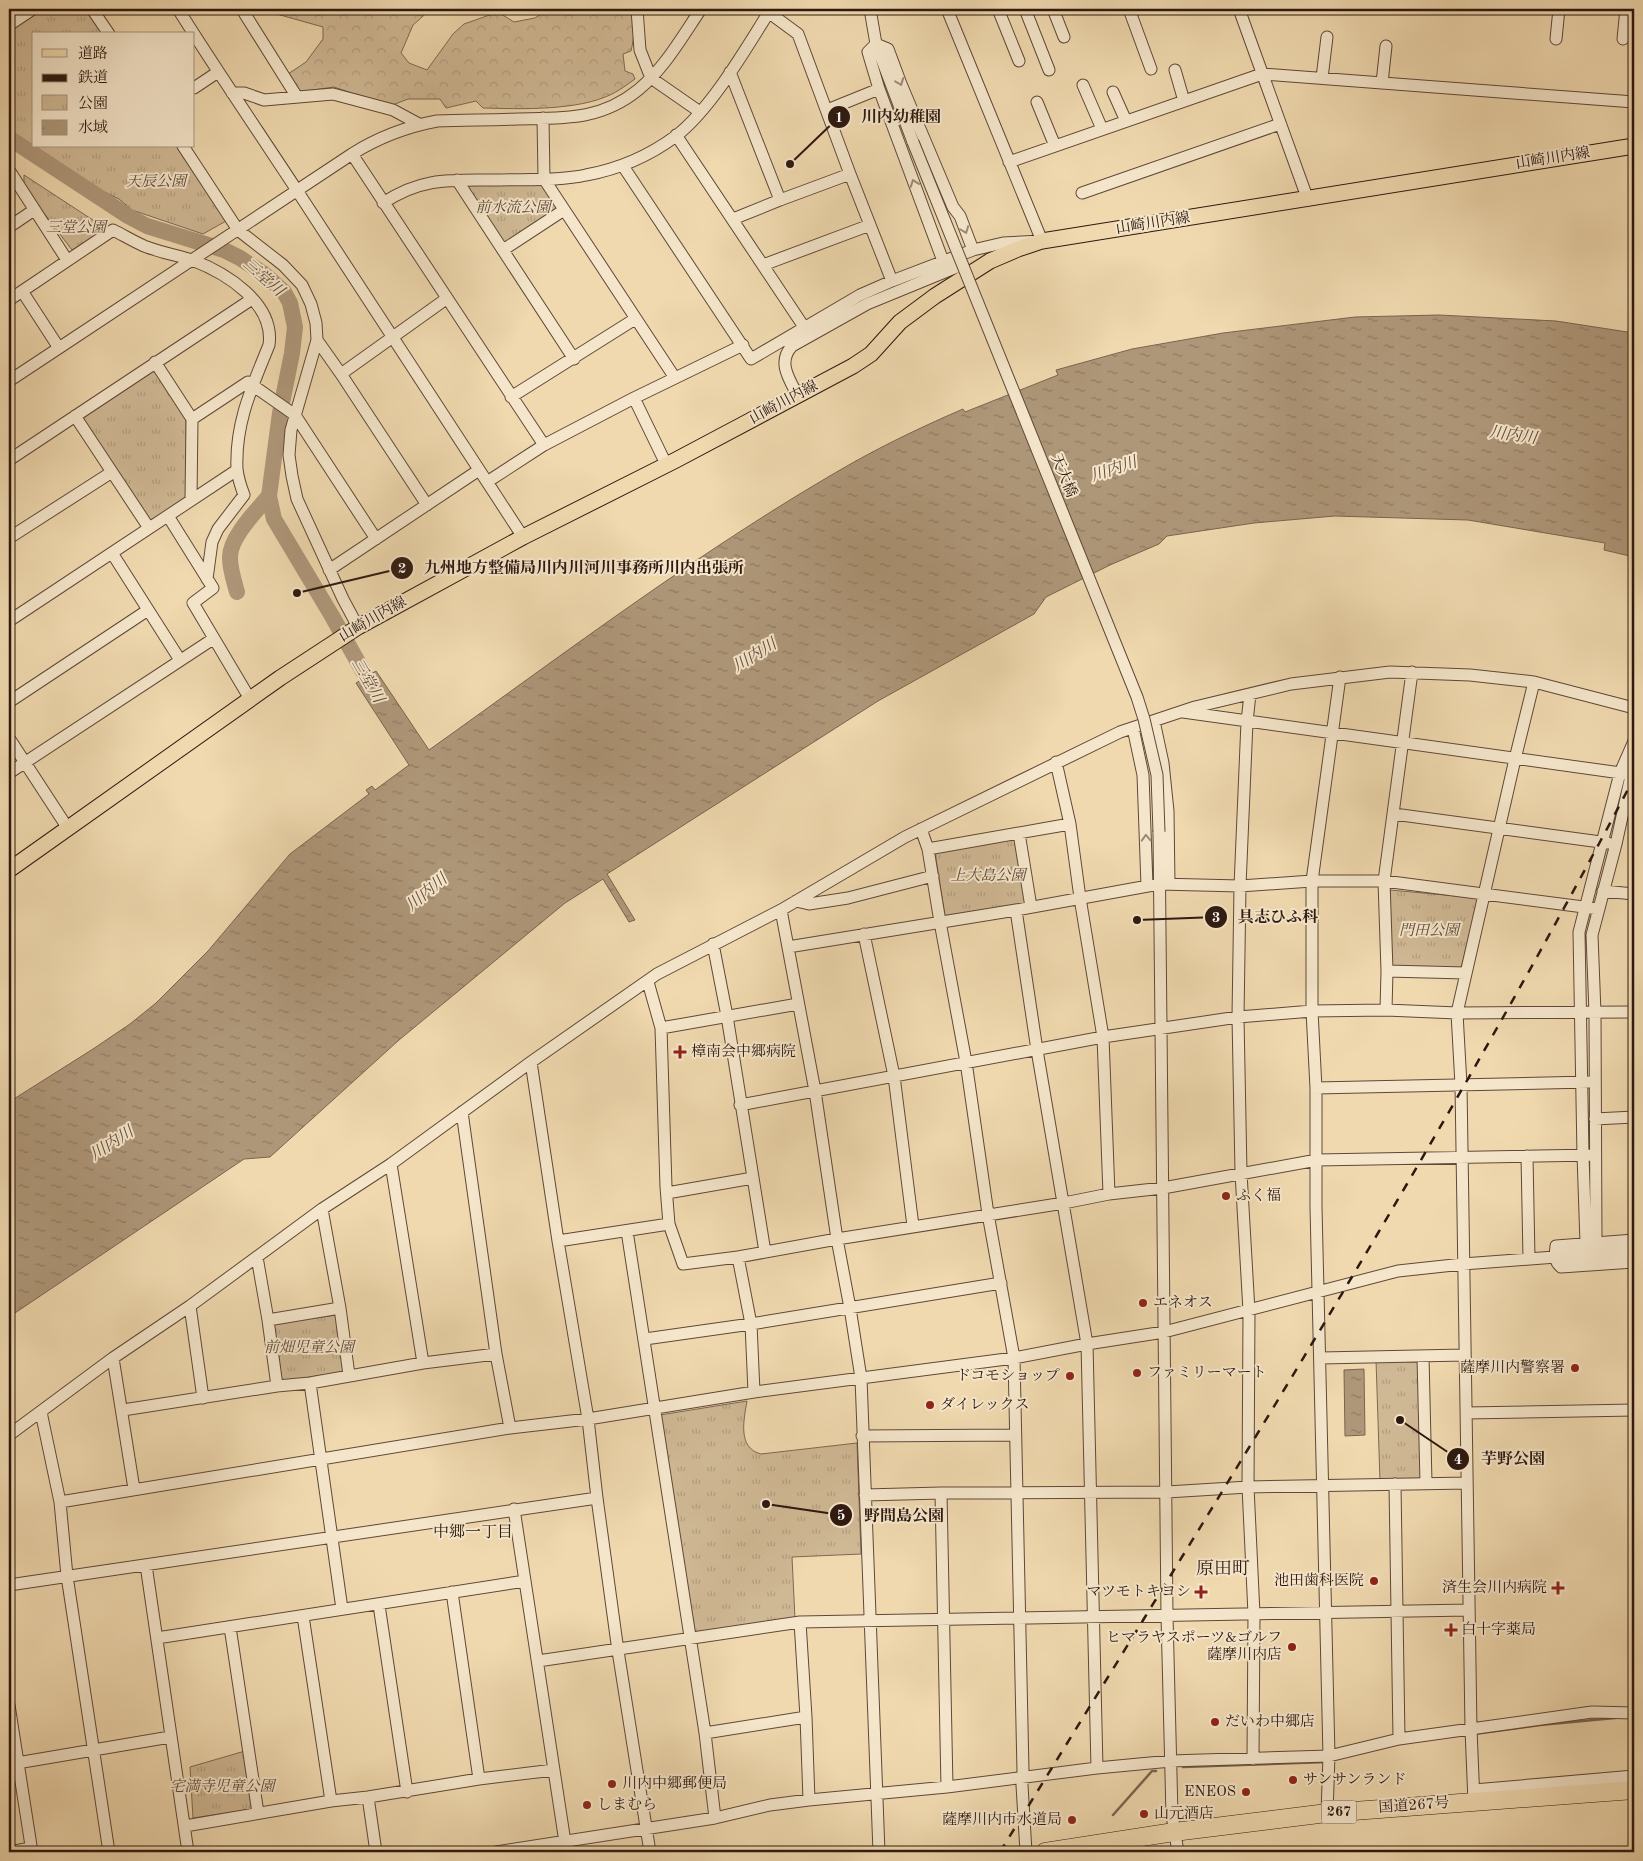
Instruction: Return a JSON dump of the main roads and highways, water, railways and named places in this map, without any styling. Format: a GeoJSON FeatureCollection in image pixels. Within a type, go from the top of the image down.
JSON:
{"type":"FeatureCollection","features":[{"type":"Feature","properties":{"kind":"highway","name":"国道267号"},"geometry":{"type":"LineString","coordinates":[[1045,1852],[1174,1832],[1474,1796],[1634,1790]]}},
{"type":"Feature","properties":{"kind":"main road","name":"山崎川内線"},"geometry":{"type":"LineString","coordinates":[[9,870],[67,827],[250,699],[358,627],[523,537],[798,396],[863,360],[877,348],[900,322],[920,306],[990,261],[1042,241],[1308,200],[1634,146]]}},
{"type":"Feature","properties":{"kind":"water","name":"川内川"},"geometry":{"type":"Polygon","coordinates":[[[1439,315],[1556,321],[1634,333],[1634,557],[1604,550],[1605,543],[1468,520],[1335,516],[1254,523],[1167,536],[1159,544],[1110,565],[1046,597],[1034,614],[878,701],[607,874],[635,920],[629,922],[603,879],[565,903],[399,1040],[270,1157],[244,1159],[9,1317],[9,1102],[93,1049],[130,1024],[156,1003],[208,951],[290,854],[369,794],[366,790],[372,786],[375,790],[409,765],[356,683],[376,671],[429,750],[638,600],[799,494],[854,462],[908,434],[963,409],[965,412],[1058,375],[1056,370],[1132,349],[1223,333],[1355,317],[1439,315]]]}},
{"type":"Feature","properties":{"kind":"water"},"geometry":{"type":"Polygon","coordinates":[[[1364,1369],[1365,1435],[1345,1436],[1344,1370],[1364,1369]]]}},
{"type":"Feature","properties":{"kind":"waterway","name":"三堂川"},"geometry":{"type":"LineString","coordinates":[[9,138],[128,216],[147,226],[224,250],[264,274],[284,292],[290,303],[295,327],[292,353],[280,413],[269,496],[274,519],[377,696]]}},
{"type":"Feature","properties":{"kind":"waterway","name":"三堂川"},"geometry":{"type":"LineString","coordinates":[[237,592],[232,575],[231,550],[239,533],[269,496]]}},
{"type":"Feature","properties":{"kind":"waterway"},"geometry":{"type":"LineString","coordinates":[[1474,1734],[1540,1725],[1615,1718]]}},
{"type":"Feature","properties":{"kind":"waterway"},"geometry":{"type":"LineString","coordinates":[[1183,1767],[1326,1762]]}},
{"type":"Feature","properties":{"kind":"waterway"},"geometry":{"type":"LineString","coordinates":[[1113,1815],[1152,1771],[1156,1771]]}},
{"type":"Feature","properties":{"kind":"railway"},"geometry":{"type":"LineString","coordinates":[[1000,1852],[1245,1454],[1406,1186],[1484,1051],[1634,778]]}},
{"type":"Feature","properties":{"kind":"place","name":"川内幼稚園"},"geometry":{"type":"Point","coordinates":[790,164]}},
{"type":"Feature","properties":{"kind":"place","name":"九州地方整備局川内川河川事務所川内出張所"},"geometry":{"type":"Point","coordinates":[297,593]}},
{"type":"Feature","properties":{"kind":"place","name":"具志ひふ科"},"geometry":{"type":"Point","coordinates":[1137,920]}},
{"type":"Feature","properties":{"kind":"place","name":"樟南会中郷病院"},"geometry":{"type":"Point","coordinates":[680,1052]}},
{"type":"Feature","properties":{"kind":"place","name":"ふく福"},"geometry":{"type":"Point","coordinates":[1226,1196]}},
{"type":"Feature","properties":{"kind":"place","name":"エネオス"},"geometry":{"type":"Point","coordinates":[1143,1303]}},
{"type":"Feature","properties":{"kind":"place","name":"薩摩川内警察署"},"geometry":{"type":"Point","coordinates":[1575,1368]}},
{"type":"Feature","properties":{"kind":"place","name":"ファミリーマート"},"geometry":{"type":"Point","coordinates":[1137,1373]}},
{"type":"Feature","properties":{"kind":"place","name":"ドコモショップ"},"geometry":{"type":"Point","coordinates":[1070,1376]}},
{"type":"Feature","properties":{"kind":"place","name":"ダイレックス"},"geometry":{"type":"Point","coordinates":[930,1405]}},
{"type":"Feature","properties":{"kind":"place","name":"芋野公園"},"geometry":{"type":"Point","coordinates":[1400,1420]}},
{"type":"Feature","properties":{"kind":"place","name":"野間島公園"},"geometry":{"type":"Point","coordinates":[766,1504]}},
{"type":"Feature","properties":{"kind":"place","name":"池田歯科医院"},"geometry":{"type":"Point","coordinates":[1374,1581]}},
{"type":"Feature","properties":{"kind":"place","name":"済生会川内病院"},"geometry":{"type":"Point","coordinates":[1558,1588]}},
{"type":"Feature","properties":{"kind":"place","name":"マツモトキヨシ"},"geometry":{"type":"Point","coordinates":[1201,1592]}},
{"type":"Feature","properties":{"kind":"place","name":"白十字薬局"},"geometry":{"type":"Point","coordinates":[1451,1630]}},
{"type":"Feature","properties":{"kind":"place","name":"ヒマラヤスポーツ&ゴルフ 薩摩川内店"},"geometry":{"type":"Point","coordinates":[1292,1647]}},
{"type":"Feature","properties":{"kind":"place","name":"だいわ中郷店"},"geometry":{"type":"Point","coordinates":[1215,1722]}},
{"type":"Feature","properties":{"kind":"place","name":"サンサンランド"},"geometry":{"type":"Point","coordinates":[1293,1780]}},
{"type":"Feature","properties":{"kind":"place","name":"川内中郷郵便局"},"geometry":{"type":"Point","coordinates":[612,1784]}},
{"type":"Feature","properties":{"kind":"place","name":"ENEOS"},"geometry":{"type":"Point","coordinates":[1246,1792]}},
{"type":"Feature","properties":{"kind":"place","name":"しまむら"},"geometry":{"type":"Point","coordinates":[587,1805]}},
{"type":"Feature","properties":{"kind":"place","name":"山元酒店"},"geometry":{"type":"Point","coordinates":[1144,1814]}},
{"type":"Feature","properties":{"kind":"place","name":"薩摩川内市水道局"},"geometry":{"type":"Point","coordinates":[1072,1820]}},
{"type":"Feature","properties":{"kind":"district","name":"中郷一丁目"},"geometry":{"type":"Point","coordinates":[473,1533]}},
{"type":"Feature","properties":{"kind":"district","name":"原田町"},"geometry":{"type":"Point","coordinates":[1223,1569]}},
{"type":"Feature","properties":{"kind":"park label","name":"天辰公園"},"geometry":{"type":"Point","coordinates":[156,182]}},
{"type":"Feature","properties":{"kind":"park label","name":"前水流公園"},"geometry":{"type":"Point","coordinates":[513,208]}},
{"type":"Feature","properties":{"kind":"park label","name":"三堂公園"},"geometry":{"type":"Point","coordinates":[76,228]}},
{"type":"Feature","properties":{"kind":"park label","name":"上大島公園"},"geometry":{"type":"Point","coordinates":[988,876]}},
{"type":"Feature","properties":{"kind":"park label","name":"門田公園"},"geometry":{"type":"Point","coordinates":[1429,931]}},
{"type":"Feature","properties":{"kind":"park label","name":"前畑児童公園"},"geometry":{"type":"Point","coordinates":[309,1348]}},
{"type":"Feature","properties":{"kind":"park label","name":"宅満寺児童公園"},"geometry":{"type":"Point","coordinates":[222,1787]}}]}
